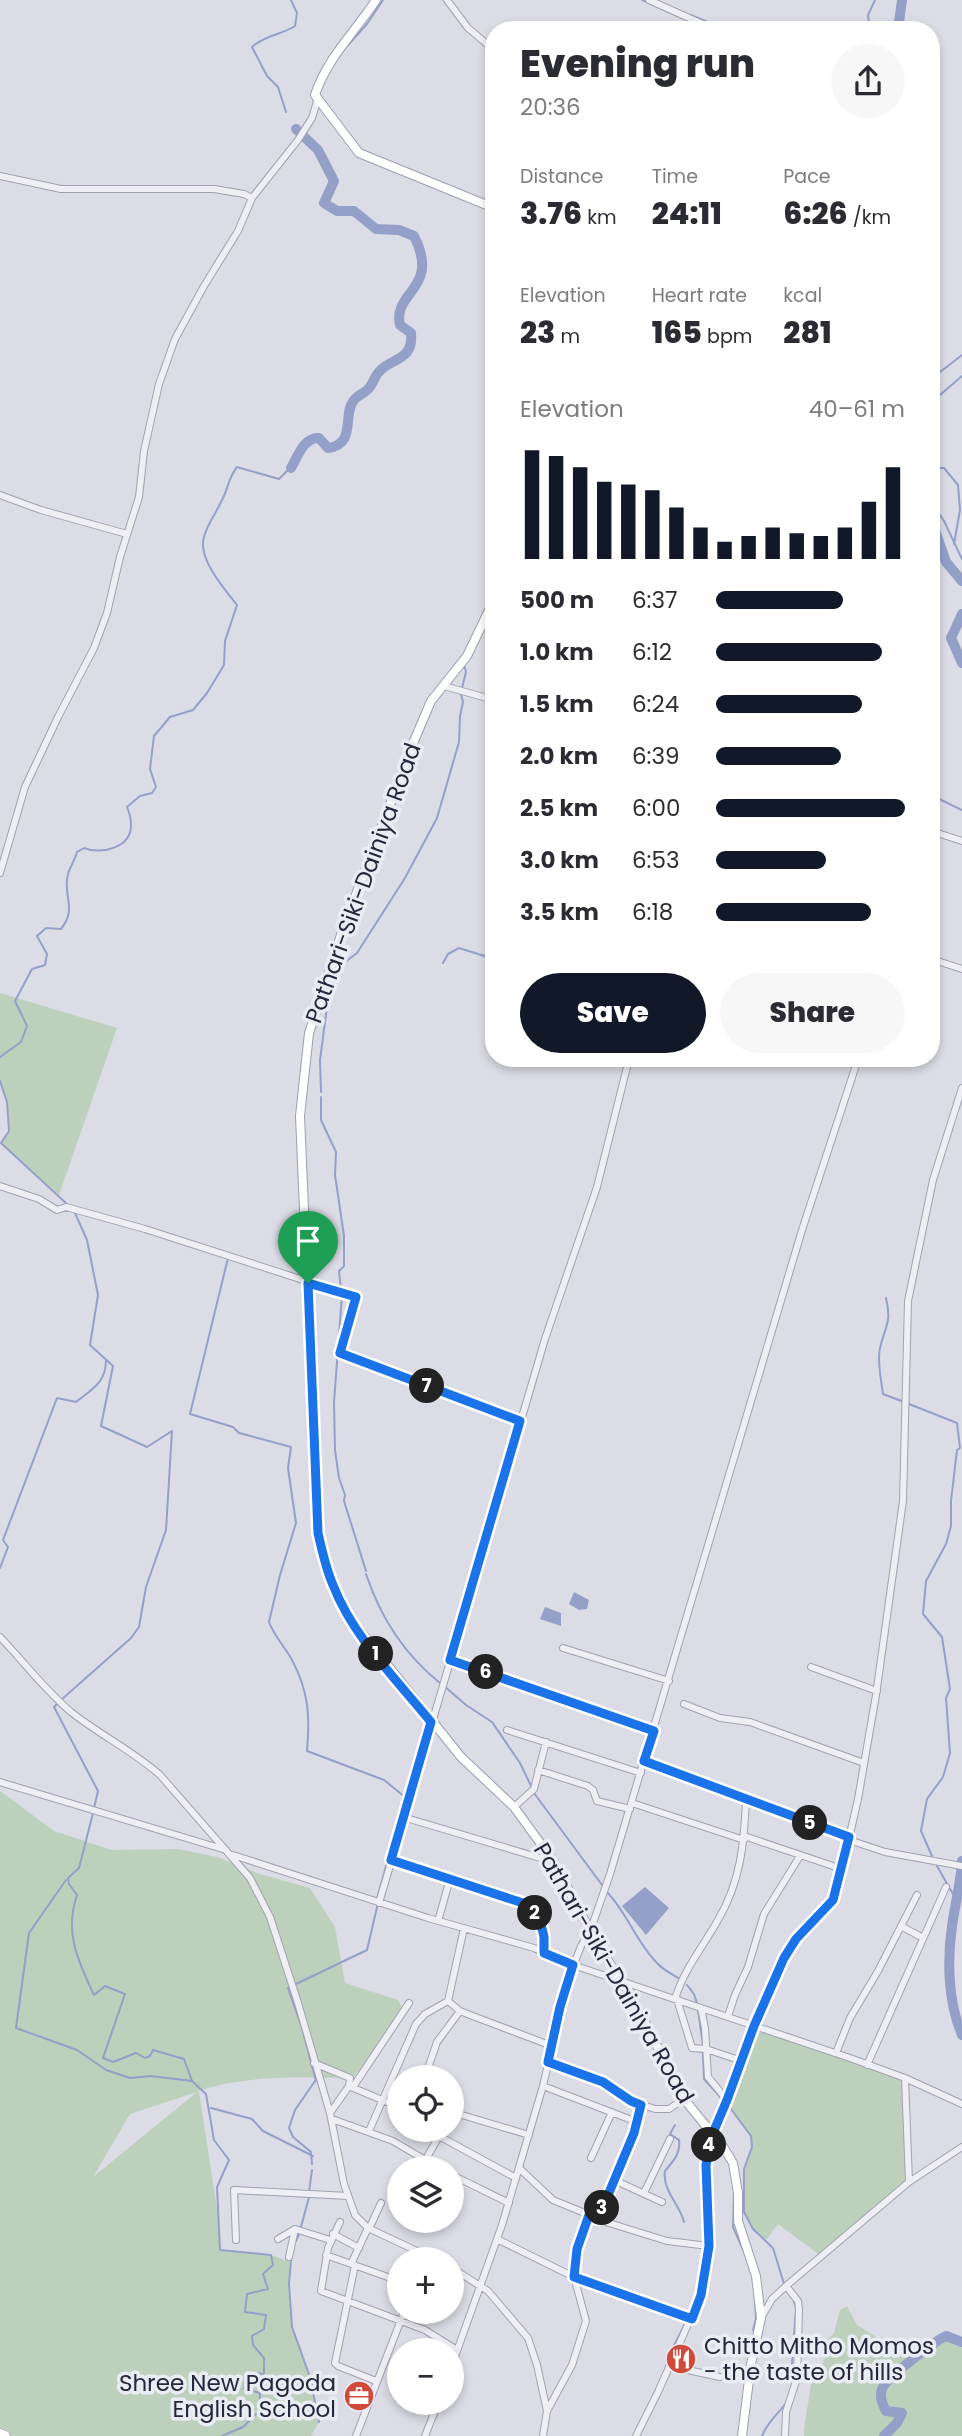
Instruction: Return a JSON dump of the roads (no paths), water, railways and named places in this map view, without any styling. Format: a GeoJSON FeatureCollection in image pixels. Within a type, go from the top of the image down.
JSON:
{"type":"FeatureCollection","features":[{"type":"Feature","properties":{"kind":"highway"},"geometry":{"type":"LineString","coordinates":[[0,2434],[5,2436]]}},
{"type":"Feature","properties":{"kind":"main road"},"geometry":{"type":"LineString","coordinates":[[376,0],[342,43],[319,81],[315,95],[359,153],[485,204]]}},
{"type":"Feature","properties":{"kind":"main road","name":"Pathari-Siki-Dainiya Road"},"geometry":{"type":"LineString","coordinates":[[485,619],[467,656],[431,701],[414,741],[342,932],[309,1033],[300,1115],[318,1533],[333,1587],[356,1626],[460,1757],[514,1807],[554,1862],[590,1932],[630,1993],[684,2099],[713,2133],[733,2163],[737,2174],[738,2221],[756,2276],[761,2318],[751,2364],[742,2436]]}},
{"type":"Feature","properties":{"kind":"street"},"geometry":{"type":"LineString","coordinates":[[447,0],[468,28],[485,42]]}},
{"type":"Feature","properties":{"kind":"street"},"geometry":{"type":"LineString","coordinates":[[649,0],[696,21]]}},
{"type":"Feature","properties":{"kind":"street"},"geometry":{"type":"LineString","coordinates":[[0,873],[25,787],[94,648],[107,613],[139,497],[149,430],[167,359],[175,339],[238,231],[252,198],[298,140],[312,118],[318,98]]}},
{"type":"Feature","properties":{"kind":"street"},"geometry":{"type":"LineString","coordinates":[[0,176],[61,189],[214,189],[252,198]]}},
{"type":"Feature","properties":{"kind":"street"},"geometry":{"type":"LineString","coordinates":[[0,495],[41,510],[127,534]]}},
{"type":"Feature","properties":{"kind":"street"},"geometry":{"type":"LineString","coordinates":[[444,686],[485,697]]}},
{"type":"Feature","properties":{"kind":"street"},"geometry":{"type":"LineString","coordinates":[[940,834],[962,841]]}},
{"type":"Feature","properties":{"kind":"street"},"geometry":{"type":"LineString","coordinates":[[940,962],[962,969]]}},
{"type":"Feature","properties":{"kind":"street"},"geometry":{"type":"LineString","coordinates":[[379,1903],[520,1421],[597,1187],[627,1067]]}},
{"type":"Feature","properties":{"kind":"street"},"geometry":{"type":"LineString","coordinates":[[461,2338],[509,2203],[543,2086],[560,2007],[573,1965],[590,1932],[631,1806],[803,1230],[855,1067]]}},
{"type":"Feature","properties":{"kind":"street"},"geometry":{"type":"LineString","coordinates":[[636,2436],[659,2392],[701,2295],[709,2246],[706,2165],[713,2133],[754,2026],[790,1947],[833,1900],[842,1869],[877,1691],[903,1501],[908,1301],[933,1180],[962,1088]]}},
{"type":"Feature","properties":{"kind":"street"},"geometry":{"type":"LineString","coordinates":[[0,1186],[39,1199],[57,1210],[66,1207],[106,1218],[356,1297],[340,1353],[520,1421]]}},
{"type":"Feature","properties":{"kind":"street"},"geometry":{"type":"LineString","coordinates":[[0,1637],[55,1697],[93,1728],[160,1775],[250,1878],[270,1917],[298,2003],[331,2116],[348,2196],[355,2215],[369,2229],[404,2247]]}},
{"type":"Feature","properties":{"kind":"street"},"geometry":{"type":"LineString","coordinates":[[563,1648],[668,1681]]}},
{"type":"Feature","properties":{"kind":"street"},"geometry":{"type":"LineString","coordinates":[[450,1660],[654,1731]]}},
{"type":"Feature","properties":{"kind":"street"},"geometry":{"type":"LineString","coordinates":[[811,1667],[877,1691]]}},
{"type":"Feature","properties":{"kind":"street"},"geometry":{"type":"LineString","coordinates":[[684,1704],[720,1718],[750,1722],[864,1763]]}},
{"type":"Feature","properties":{"kind":"street"},"geometry":{"type":"LineString","coordinates":[[506,1730],[640,1773]]}},
{"type":"Feature","properties":{"kind":"street"},"geometry":{"type":"LineString","coordinates":[[514,1807],[534,1788],[546,1742]]}},
{"type":"Feature","properties":{"kind":"street"},"geometry":{"type":"LineString","coordinates":[[644,1761],[885,1852],[962,1866]]}},
{"type":"Feature","properties":{"kind":"street"},"geometry":{"type":"LineString","coordinates":[[538,1770],[591,1787],[597,1801],[631,1806],[842,1869]]}},
{"type":"Feature","properties":{"kind":"street"},"geometry":{"type":"LineString","coordinates":[[0,1782],[544,1953],[836,2053],[905,2078],[962,2104]]}},
{"type":"Feature","properties":{"kind":"street"},"geometry":{"type":"LineString","coordinates":[[742,2061],[706,2049],[692,2048],[676,2000],[691,1964],[719,1919],[739,1868],[747,1800]]}},
{"type":"Feature","properties":{"kind":"street"},"geometry":{"type":"LineString","coordinates":[[403,1817],[554,1862]]}},
{"type":"Feature","properties":{"kind":"street"},"geometry":{"type":"LineString","coordinates":[[728,2016],[748,1967],[764,1914],[800,1856]]}},
{"type":"Feature","properties":{"kind":"street"},"geometry":{"type":"LineString","coordinates":[[391,1860],[526,1904],[541,1924],[544,1953]]}},
{"type":"Feature","properties":{"kind":"street"},"geometry":{"type":"LineString","coordinates":[[438,1921],[450,1879]]}},
{"type":"Feature","properties":{"kind":"street"},"geometry":{"type":"LineString","coordinates":[[867,2065],[946,1887]]}},
{"type":"Feature","properties":{"kind":"street"},"geometry":{"type":"LineString","coordinates":[[836,2053],[850,2018],[917,1895]]}},
{"type":"Feature","properties":{"kind":"street"},"geometry":{"type":"LineString","coordinates":[[901,1926],[923,1938]]}},
{"type":"Feature","properties":{"kind":"street"},"geometry":{"type":"LineString","coordinates":[[369,2132],[416,2024],[425,2014],[448,2001],[464,1928]]}},
{"type":"Feature","properties":{"kind":"street"},"geometry":{"type":"LineString","coordinates":[[448,2001],[460,2011],[552,2046]]}},
{"type":"Feature","properties":{"kind":"street"},"geometry":{"type":"LineString","coordinates":[[331,2116],[409,2003]]}},
{"type":"Feature","properties":{"kind":"street"},"geometry":{"type":"LineString","coordinates":[[701,2008],[708,2077],[727,2100]]}},
{"type":"Feature","properties":{"kind":"street"},"geometry":{"type":"LineString","coordinates":[[429,2065],[437,2042],[460,2011]]}},
{"type":"Feature","properties":{"kind":"street"},"geometry":{"type":"LineString","coordinates":[[548,2062],[603,2082],[641,2105],[664,2110],[684,2099]]}},
{"type":"Feature","properties":{"kind":"street"},"geometry":{"type":"LineString","coordinates":[[314,2063],[349,2077],[351,2087]]}},
{"type":"Feature","properties":{"kind":"street"},"geometry":{"type":"LineString","coordinates":[[905,2078],[909,2182]]}},
{"type":"Feature","properties":{"kind":"street"},"geometry":{"type":"LineString","coordinates":[[543,2086],[637,2122]]}},
{"type":"Feature","properties":{"kind":"street"},"geometry":{"type":"LineString","coordinates":[[351,2087],[387,2102]]}},
{"type":"Feature","properties":{"kind":"street"},"geometry":{"type":"LineString","coordinates":[[598,2219],[637,2122],[641,2105]]}},
{"type":"Feature","properties":{"kind":"street"},"geometry":{"type":"LineString","coordinates":[[592,2158],[612,2112]]}},
{"type":"Feature","properties":{"kind":"street"},"geometry":{"type":"LineString","coordinates":[[331,2116],[393,2141],[419,2156]]}},
{"type":"Feature","properties":{"kind":"street"},"geometry":{"type":"LineString","coordinates":[[464,2116],[529,2135]]}},
{"type":"Feature","properties":{"kind":"street"},"geometry":{"type":"LineString","coordinates":[[644,2193],[670,2139]]}},
{"type":"Feature","properties":{"kind":"street"},"geometry":{"type":"LineString","coordinates":[[454,2142],[516,2178]]}},
{"type":"Feature","properties":{"kind":"street"},"geometry":{"type":"LineString","coordinates":[[761,2318],[772,2299],[786,2286],[909,2182],[962,2147]]}},
{"type":"Feature","properties":{"kind":"street"},"geometry":{"type":"LineString","coordinates":[[519,2168],[553,2200],[598,2219],[667,2241],[709,2246]]}},
{"type":"Feature","properties":{"kind":"street"},"geometry":{"type":"LineString","coordinates":[[614,2180],[662,2202]]}},
{"type":"Feature","properties":{"kind":"street"},"geometry":{"type":"LineString","coordinates":[[464,2181],[509,2203]]}},
{"type":"Feature","properties":{"kind":"street"},"geometry":{"type":"LineString","coordinates":[[236,2240],[234,2190],[348,2196]]}},
{"type":"Feature","properties":{"kind":"street"},"geometry":{"type":"LineString","coordinates":[[376,2381],[335,2363],[349,2300],[353,2264],[381,2203]]}},
{"type":"Feature","properties":{"kind":"street"},"geometry":{"type":"LineString","coordinates":[[543,2436],[547,2411],[572,2365],[586,2321],[574,2277],[577,2249],[589,2215]]}},
{"type":"Feature","properties":{"kind":"street"},"geometry":{"type":"LineString","coordinates":[[340,2222],[331,2237],[326,2255],[321,2291],[387,2315]]}},
{"type":"Feature","properties":{"kind":"street"},"geometry":{"type":"LineString","coordinates":[[278,2239],[295,2229],[331,2237],[359,2248]]}},
{"type":"Feature","properties":{"kind":"street"},"geometry":{"type":"LineString","coordinates":[[289,2257],[295,2229]]}},
{"type":"Feature","properties":{"kind":"street"},"geometry":{"type":"LineString","coordinates":[[498,2238],[574,2277],[692,2319]]}},
{"type":"Feature","properties":{"kind":"street"},"geometry":{"type":"LineString","coordinates":[[326,2255],[387,2277]]}},
{"type":"Feature","properties":{"kind":"street"},"geometry":{"type":"LineString","coordinates":[[464,2275],[495,2299],[528,2338],[547,2411]]}},
{"type":"Feature","properties":{"kind":"street"},"geometry":{"type":"LineString","coordinates":[[785,2436],[786,2412],[797,2378],[799,2309],[798,2301],[786,2286]]}},
{"type":"Feature","properties":{"kind":"street"},"geometry":{"type":"LineString","coordinates":[[356,2436],[399,2324]]}},
{"type":"Feature","properties":{"kind":"street"},"geometry":{"type":"LineString","coordinates":[[410,2324],[440,2338]]}},
{"type":"Feature","properties":{"kind":"street"},"geometry":{"type":"LineString","coordinates":[[669,2366],[720,2377]]}},
{"type":"Feature","properties":{"kind":"street"},"geometry":{"type":"LineString","coordinates":[[425,2436],[433,2415]]}},
{"type":"Feature","properties":{"kind":"water"},"geometry":{"type":"Polygon","coordinates":[[[574,1592],[589,1600],[587,1609],[579,1610],[569,1604],[574,1592]]]}},
{"type":"Feature","properties":{"kind":"water"},"geometry":{"type":"Polygon","coordinates":[[[545,1607],[561,1613],[561,1626],[540,1619],[545,1607]]]}},
{"type":"Feature","properties":{"kind":"water"},"geometry":{"type":"Polygon","coordinates":[[[645,1887],[669,1908],[646,1935],[622,1906],[645,1887]]]}},
{"type":"Feature","properties":{"kind":"waterway"},"geometry":{"type":"LineString","coordinates":[[286,112],[278,87],[267,76],[252,47],[295,26],[297,13],[291,0]]}},
{"type":"Feature","properties":{"kind":"waterway"},"geometry":{"type":"LineString","coordinates":[[348,45],[367,24],[383,0]]}},
{"type":"Feature","properties":{"kind":"waterway"},"geometry":{"type":"LineString","coordinates":[[642,0],[647,2]]}},
{"type":"Feature","properties":{"kind":"waterway"},"geometry":{"type":"LineString","coordinates":[[869,21],[868,15],[875,0]]}},
{"type":"Feature","properties":{"kind":"waterway"},"geometry":{"type":"LineString","coordinates":[[899,21],[902,0]]}},
{"type":"Feature","properties":{"kind":"waterway"},"geometry":{"type":"LineString","coordinates":[[662,9],[689,21]]}},
{"type":"Feature","properties":{"kind":"waterway"},"geometry":{"type":"LineString","coordinates":[[691,15],[705,21]]}},
{"type":"Feature","properties":{"kind":"waterway"},"geometry":{"type":"LineString","coordinates":[[291,468],[309,441],[319,438],[328,448],[343,441],[354,400],[369,388],[383,367],[400,358],[409,349],[411,333],[400,325],[399,314],[419,279],[422,268],[421,254],[414,236],[399,230],[376,229],[354,211],[337,211],[324,203],[334,181],[318,150],[296,129]]}},
{"type":"Feature","properties":{"kind":"waterway"},"geometry":{"type":"LineString","coordinates":[[940,372],[962,355]]}},
{"type":"Feature","properties":{"kind":"waterway"},"geometry":{"type":"LineString","coordinates":[[940,395],[962,376]]}},
{"type":"Feature","properties":{"kind":"waterway"},"geometry":{"type":"LineString","coordinates":[[0,1057],[21,1042],[27,1026],[15,1001],[32,969],[45,965],[47,954],[37,936],[46,928],[61,929],[66,922],[69,908],[67,882],[77,852],[84,848],[107,850],[126,839],[131,824],[127,807],[140,796],[152,793],[156,787],[150,769],[154,736],[170,717],[193,710],[224,665],[225,641],[237,605],[213,573],[203,545],[207,528],[232,475],[237,467],[279,479],[289,469]]}},
{"type":"Feature","properties":{"kind":"waterway"},"geometry":{"type":"LineString","coordinates":[[940,468],[944,468],[958,485],[960,510],[954,544]]}},
{"type":"Feature","properties":{"kind":"waterway"},"geometry":{"type":"LineString","coordinates":[[940,515],[962,559]]}},
{"type":"Feature","properties":{"kind":"waterway"},"geometry":{"type":"LineString","coordinates":[[940,545],[946,562],[962,581]]}},
{"type":"Feature","properties":{"kind":"waterway"},"geometry":{"type":"LineString","coordinates":[[962,614],[951,638],[962,663]]}},
{"type":"Feature","properties":{"kind":"waterway"},"geometry":{"type":"LineString","coordinates":[[462,688],[466,672],[464,665]]}},
{"type":"Feature","properties":{"kind":"waterway"},"geometry":{"type":"LineString","coordinates":[[321,1092],[320,1060],[330,984],[337,968],[357,953],[405,878],[437,818],[459,742],[463,702],[461,694]]}},
{"type":"Feature","properties":{"kind":"waterway"},"geometry":{"type":"LineString","coordinates":[[940,799],[962,810]]}},
{"type":"Feature","properties":{"kind":"waterway"},"geometry":{"type":"LineString","coordinates":[[443,963],[448,954],[459,948],[485,956]]}},
{"type":"Feature","properties":{"kind":"waterway"},"geometry":{"type":"LineString","coordinates":[[0,1081],[7,1102],[9,1131],[1,1143],[68,1205]]}},
{"type":"Feature","properties":{"kind":"waterway"},"geometry":{"type":"LineString","coordinates":[[321,1097],[321,1120],[336,1152],[335,1175],[344,1236],[344,1266],[339,1271],[341,1290]]}},
{"type":"Feature","properties":{"kind":"waterway"},"geometry":{"type":"LineString","coordinates":[[61,1700],[131,1638],[139,1627],[146,1587],[166,1530],[172,1431],[147,1447],[101,1426],[113,1366],[90,1345],[98,1295],[87,1240],[75,1213]]}},
{"type":"Feature","properties":{"kind":"waterway"},"geometry":{"type":"LineString","coordinates":[[228,1258],[190,1414],[233,1427],[239,1433],[291,1447],[288,1468],[296,1523],[269,1622],[292,1660],[302,1683],[308,1716],[307,1751],[384,1780],[405,1797],[377,1899]]}},
{"type":"Feature","properties":{"kind":"waterway"},"geometry":{"type":"LineString","coordinates":[[342,1295],[334,1402],[335,1450],[344,1501],[366,1571]]}},
{"type":"Feature","properties":{"kind":"waterway"},"geometry":{"type":"LineString","coordinates":[[886,1298],[888,1319],[879,1359],[883,1394],[904,1402]]}},
{"type":"Feature","properties":{"kind":"waterway"},"geometry":{"type":"LineString","coordinates":[[0,1568],[8,1547],[3,1540],[57,1398],[76,1402],[101,1380],[106,1360]]}},
{"type":"Feature","properties":{"kind":"waterway"},"geometry":{"type":"LineString","coordinates":[[909,1404],[957,1423],[960,1448],[957,1450],[951,1501],[951,1526],[946,1544],[926,1581],[923,1614],[942,1637],[950,1689],[946,1698],[950,1753],[943,1777],[927,1799],[921,1831],[932,1856]]}},
{"type":"Feature","properties":{"kind":"waterway"},"geometry":{"type":"LineString","coordinates":[[366,1574],[395,1634],[427,1672],[440,1683]]}},
{"type":"Feature","properties":{"kind":"waterway"},"geometry":{"type":"LineString","coordinates":[[444,1686],[492,1722],[520,1763],[532,1788]]}},
{"type":"Feature","properties":{"kind":"waterway"},"geometry":{"type":"LineString","coordinates":[[57,1704],[54,1707],[98,1791],[94,1808]]}},
{"type":"Feature","properties":{"kind":"waterway"},"geometry":{"type":"LineString","coordinates":[[534,1793],[602,1885]]}},
{"type":"Feature","properties":{"kind":"waterway"},"geometry":{"type":"LineString","coordinates":[[93,1813],[79,1868],[68,1878],[77,1895],[73,1909],[72,1934],[94,1995],[105,1986],[125,1994],[103,2058],[113,2062],[136,2053],[145,2058],[150,2056],[153,2050],[184,2059],[192,2081]]}},
{"type":"Feature","properties":{"kind":"waterway"},"geometry":{"type":"LineString","coordinates":[[962,1861],[949,1953],[951,1995],[962,2035]]}},
{"type":"Feature","properties":{"kind":"waterway"},"geometry":{"type":"LineString","coordinates":[[937,1866],[958,1903]]}},
{"type":"Feature","properties":{"kind":"waterway"},"geometry":{"type":"LineString","coordinates":[[66,1880],[29,1933],[16,2028],[77,2050],[106,2070],[130,2078],[151,2076],[192,2081],[206,2094],[214,2140],[229,2160],[217,2187],[220,2250],[271,2255],[273,2265],[263,2274],[268,2289],[247,2294],[245,2312],[266,2315],[264,2329],[252,2336],[253,2345],[264,2358],[264,2374],[255,2373],[254,2382],[245,2381],[244,2389],[260,2393],[259,2411],[243,2427],[222,2436]]}},
{"type":"Feature","properties":{"kind":"waterway"},"geometry":{"type":"LineString","coordinates":[[606,1891],[650,1955],[662,1968],[680,1979]]}},
{"type":"Feature","properties":{"kind":"waterway"},"geometry":{"type":"LineString","coordinates":[[296,1984],[367,1950],[378,1903]]}},
{"type":"Feature","properties":{"kind":"waterway"},"geometry":{"type":"LineString","coordinates":[[687,1985],[697,2003]]}},
{"type":"Feature","properties":{"kind":"waterway"},"geometry":{"type":"LineString","coordinates":[[290,1987],[288,1988],[316,2081]]}},
{"type":"Feature","properties":{"kind":"waterway"},"geometry":{"type":"LineString","coordinates":[[698,2010],[703,2045]]}},
{"type":"Feature","properties":{"kind":"waterway"},"geometry":{"type":"LineString","coordinates":[[703,2052],[704,2079],[722,2099]]}},
{"type":"Feature","properties":{"kind":"waterway"},"geometry":{"type":"LineString","coordinates":[[312,2164],[311,2152],[293,2137],[289,2128],[295,2110],[315,2081]]}},
{"type":"Feature","properties":{"kind":"waterway"},"geometry":{"type":"LineString","coordinates":[[728,2105],[751,2136],[752,2147],[744,2169],[744,2212],[753,2229],[773,2248],[784,2284]]}},
{"type":"Feature","properties":{"kind":"waterway"},"geometry":{"type":"LineString","coordinates":[[211,2108],[252,2119],[263,2131],[313,2156]]}},
{"type":"Feature","properties":{"kind":"waterway"},"geometry":{"type":"LineString","coordinates":[[675,2125],[670,2134],[679,2140],[679,2149],[665,2171],[665,2178],[684,2222]]}},
{"type":"Feature","properties":{"kind":"waterway"},"geometry":{"type":"LineString","coordinates":[[309,2192],[312,2170]]}},
{"type":"Feature","properties":{"kind":"waterway"},"geometry":{"type":"LineString","coordinates":[[734,2192],[733,2227],[745,2254]]}},
{"type":"Feature","properties":{"kind":"waterway"},"geometry":{"type":"LineString","coordinates":[[301,2227],[309,2197]]}},
{"type":"Feature","properties":{"kind":"waterway"},"geometry":{"type":"LineString","coordinates":[[296,2241],[299,2234]]}},
{"type":"Feature","properties":{"kind":"waterway"},"geometry":{"type":"LineString","coordinates":[[291,2260],[289,2284],[292,2327],[310,2377],[319,2422]]}},
{"type":"Feature","properties":{"kind":"waterway"},"geometry":{"type":"LineString","coordinates":[[753,2330],[756,2319],[755,2300]]}},
{"type":"Feature","properties":{"kind":"waterway"},"geometry":{"type":"LineString","coordinates":[[793,2382],[794,2301]]}},
{"type":"Feature","properties":{"kind":"waterway"},"geometry":{"type":"LineString","coordinates":[[666,2361],[687,2320]]}},
{"type":"Feature","properties":{"kind":"waterway"},"geometry":{"type":"LineString","coordinates":[[884,2436],[897,2423],[902,2413],[886,2411],[881,2395],[885,2384],[946,2336],[962,2342]]}},
{"type":"Feature","properties":{"kind":"waterway"},"geometry":{"type":"LineString","coordinates":[[762,2436],[786,2403]]}},
{"type":"Feature","properties":{"kind":"place","name":"Chitto Mitho Momos - the taste of hills"},"geometry":{"type":"Point","coordinates":[681,2359]}},
{"type":"Feature","properties":{"kind":"place","name":"Shree New Pagoda English School"},"geometry":{"type":"Point","coordinates":[359,2396]}}]}
